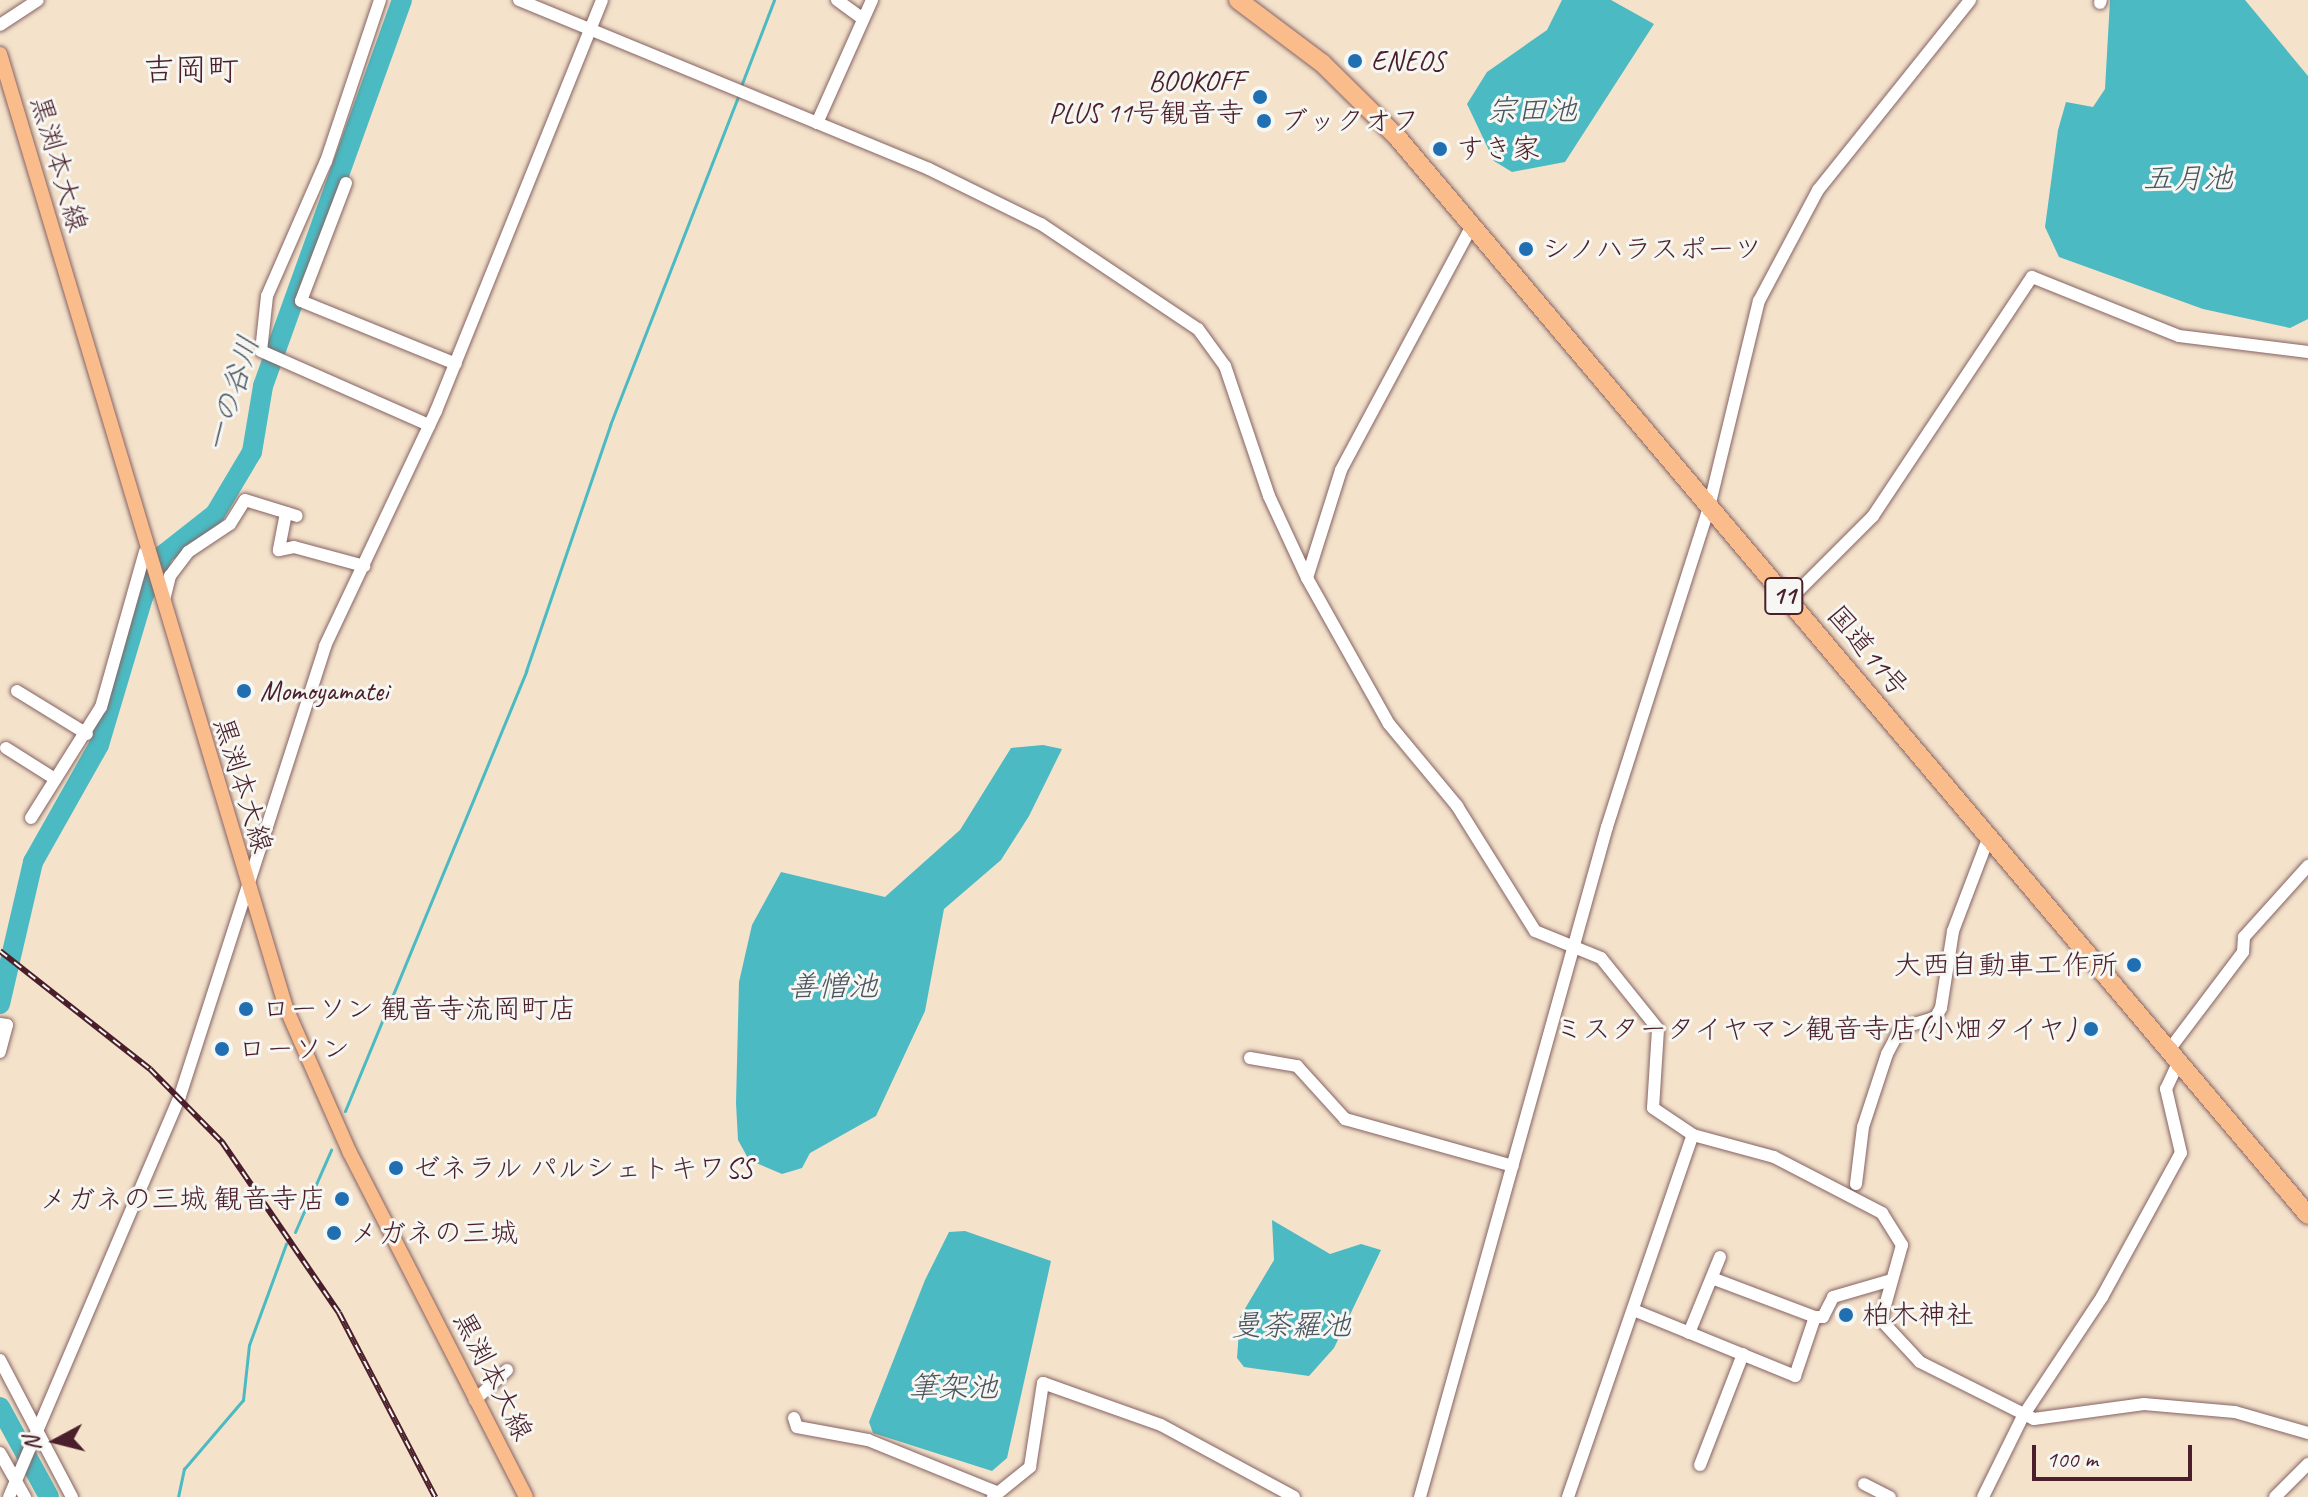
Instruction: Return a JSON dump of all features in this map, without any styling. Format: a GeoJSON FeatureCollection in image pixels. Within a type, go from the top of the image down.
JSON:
{"type":"FeatureCollection","features":[{"type":"Feature","properties":{"kind":"highway","name":"国道11号"},"geometry":{"type":"LineString","coordinates":[[1238,0],[1368,106],[2308,1215]]}},
{"type":"Feature","properties":{"kind":"main road","name":"黒渕本大線"},"geometry":{"type":"LineString","coordinates":[[0,54],[145,552],[248,890],[319,1088],[526,1497]]}},
{"type":"Feature","properties":{"kind":"street"},"geometry":{"type":"LineString","coordinates":[[0,25],[38,0]]}},
{"type":"Feature","properties":{"kind":"street"},"geometry":{"type":"LineString","coordinates":[[380,0],[326,161],[267,296],[261,351],[429,425]]}},
{"type":"Feature","properties":{"kind":"street"},"geometry":{"type":"LineString","coordinates":[[519,0],[817,123],[1041,224],[1190,321],[1225,366],[1269,496],[1307,578],[1380,711],[1457,806],[1535,931],[1601,958],[1658,1029],[1653,1108],[1693,1135],[1774,1157],[1882,1213],[1902,1245],[1881,1320],[1887,1332],[1946,1379],[2023,1416],[2144,1404],[2235,1412],[2308,1433]]}},
{"type":"Feature","properties":{"kind":"street"},"geometry":{"type":"LineString","coordinates":[[9,1497],[180,1096],[248,890],[296,721],[456,364],[593,30],[602,0]]}},
{"type":"Feature","properties":{"kind":"street"},"geometry":{"type":"LineString","coordinates":[[837,0],[863,19]]}},
{"type":"Feature","properties":{"kind":"street"},"geometry":{"type":"LineString","coordinates":[[817,123],[872,0]]}},
{"type":"Feature","properties":{"kind":"street"},"geometry":{"type":"LineString","coordinates":[[1420,1497],[1572,948],[1709,507],[1743,352],[1785,245],[1818,190],[1970,0]]}},
{"type":"Feature","properties":{"kind":"street"},"geometry":{"type":"LineString","coordinates":[[346,183],[301,301],[456,364]]}},
{"type":"Feature","properties":{"kind":"street"},"geometry":{"type":"LineString","coordinates":[[1307,578],[1341,470],[1472,226]]}},
{"type":"Feature","properties":{"kind":"street"},"geometry":{"type":"LineString","coordinates":[[1788,601],[1873,516],[2032,277],[2179,336],[2308,352]]}},
{"type":"Feature","properties":{"kind":"street"},"geometry":{"type":"LineString","coordinates":[[162,607],[170,576],[188,552],[230,524],[245,500],[291,515],[279,550],[294,547],[364,566]]}},
{"type":"Feature","properties":{"kind":"street"},"geometry":{"type":"LineString","coordinates":[[31,818],[87,734],[145,552]]}},
{"type":"Feature","properties":{"kind":"street"},"geometry":{"type":"LineString","coordinates":[[17,691],[87,734]]}},
{"type":"Feature","properties":{"kind":"street"},"geometry":{"type":"LineString","coordinates":[[6,748],[55,779]]}},
{"type":"Feature","properties":{"kind":"street"},"geometry":{"type":"LineString","coordinates":[[1856,1184],[1872,1092],[1901,1028],[1936,1017],[1941,1008],[1953,931],[1989,836]]}},
{"type":"Feature","properties":{"kind":"street"},"geometry":{"type":"LineString","coordinates":[[1983,1497],[2023,1416],[2102,1297],[2181,1153],[2166,1089],[2174,1055],[2243,952],[2244,937],[2308,866]]}},
{"type":"Feature","properties":{"kind":"street"},"geometry":{"type":"LineString","coordinates":[[0,1052],[3,1024]]}},
{"type":"Feature","properties":{"kind":"street"},"geometry":{"type":"LineString","coordinates":[[1250,1058],[1297,1066],[1345,1119],[1513,1166]]}},
{"type":"Feature","properties":{"kind":"street"},"geometry":{"type":"LineString","coordinates":[[1568,1497],[1636,1311],[1693,1135]]}},
{"type":"Feature","properties":{"kind":"street"},"geometry":{"type":"LineString","coordinates":[[1689,1333],[1720,1257]]}},
{"type":"Feature","properties":{"kind":"street"},"geometry":{"type":"LineString","coordinates":[[1712,1278],[1815,1317],[1823,1317],[1833,1297],[1891,1280]]}},
{"type":"Feature","properties":{"kind":"street"},"geometry":{"type":"LineString","coordinates":[[1636,1311],[1795,1376],[1815,1317]]}},
{"type":"Feature","properties":{"kind":"street"},"geometry":{"type":"LineString","coordinates":[[1700,1465],[1743,1354]]}},
{"type":"Feature","properties":{"kind":"street"},"geometry":{"type":"LineString","coordinates":[[0,1360],[72,1497]]}},
{"type":"Feature","properties":{"kind":"street"},"geometry":{"type":"LineString","coordinates":[[475,1400],[507,1370]]}},
{"type":"Feature","properties":{"kind":"street"},"geometry":{"type":"LineString","coordinates":[[794,1418],[797,1427],[868,1440],[994,1494],[1017,1483],[1030,1467],[1043,1383],[1161,1425],[1294,1497]]}},
{"type":"Feature","properties":{"kind":"street"},"geometry":{"type":"LineString","coordinates":[[0,1453],[25,1497]]}},
{"type":"Feature","properties":{"kind":"street"},"geometry":{"type":"LineString","coordinates":[[2275,1497],[2308,1464]]}},
{"type":"Feature","properties":{"kind":"street"},"geometry":{"type":"LineString","coordinates":[[1864,1484],[1882,1495]]}},
{"type":"Feature","properties":{"kind":"water","name":"宗田池"},"geometry":{"type":"Polygon","coordinates":[[[1562,0],[1611,0],[1654,24],[1565,162],[1512,172],[1494,161],[1467,104],[1487,72],[1547,30],[1562,0]]]}},
{"type":"Feature","properties":{"kind":"water","name":"五月池"},"geometry":{"type":"Polygon","coordinates":[[[2110,0],[2245,0],[2308,76],[2308,319],[2290,328],[2203,309],[2059,257],[2045,227],[2058,130],[2066,102],[2093,107],[2105,89],[2110,0]]]}},
{"type":"Feature","properties":{"kind":"water","name":"善憎池"},"geometry":{"type":"Polygon","coordinates":[[[1043,745],[1062,749],[1029,816],[1001,860],[944,909],[925,1011],[876,1116],[810,1153],[802,1168],[782,1174],[749,1160],[738,1140],[739,982],[752,925],[781,872],[885,897],[960,830],[1011,748],[1043,745]]]}},
{"type":"Feature","properties":{"kind":"water","name":"曼荼羅池"},"geometry":{"type":"Polygon","coordinates":[[[1272,1220],[1330,1254],[1361,1244],[1381,1250],[1334,1348],[1309,1376],[1244,1367],[1237,1358],[1240,1317],[1274,1260],[1272,1220]]]}},
{"type":"Feature","properties":{"kind":"water","name":"筆架池"},"geometry":{"type":"Polygon","coordinates":[[[965,1231],[1051,1261],[1007,1458],[992,1471],[873,1433],[869,1422],[925,1280],[949,1232],[965,1231]]]}},
{"type":"Feature","properties":{"kind":"waterway","name":"一の谷川"},"geometry":{"type":"LineString","coordinates":[[0,1004],[33,862],[99,745],[143,597],[164,554],[215,514],[252,452],[263,386],[402,0]]}},
{"type":"Feature","properties":{"kind":"waterway"},"geometry":{"type":"LineString","coordinates":[[741,86],[774,0]]}},
{"type":"Feature","properties":{"kind":"waterway"},"geometry":{"type":"LineString","coordinates":[[345,1111],[526,671],[610,425],[738,97]]}},
{"type":"Feature","properties":{"kind":"waterway"},"geometry":{"type":"LineString","coordinates":[[295,1232],[331,1150]]}},
{"type":"Feature","properties":{"kind":"waterway"},"geometry":{"type":"LineString","coordinates":[[178,1497],[184,1469],[243,1400],[249,1345],[286,1244]]}},
{"type":"Feature","properties":{"kind":"waterway","name":"一の谷川"},"geometry":{"type":"LineString","coordinates":[[0,1407],[49,1497]]}},
{"type":"Feature","properties":{"kind":"railway"},"geometry":{"type":"LineString","coordinates":[[0,951],[150,1069],[222,1142],[339,1313],[435,1497]]}},
{"type":"Feature","properties":{"kind":"place","name":"ENEOS"},"geometry":{"type":"Point","coordinates":[1355,61]}},
{"type":"Feature","properties":{"kind":"place","name":"BOOKOFF PLUS 11号観音寺"},"geometry":{"type":"Point","coordinates":[1260,97]}},
{"type":"Feature","properties":{"kind":"place","name":"ブックオフ"},"geometry":{"type":"Point","coordinates":[1264,121]}},
{"type":"Feature","properties":{"kind":"place","name":"すき家"},"geometry":{"type":"Point","coordinates":[1440,149]}},
{"type":"Feature","properties":{"kind":"place","name":"シノハラスポーツ"},"geometry":{"type":"Point","coordinates":[1526,249]}},
{"type":"Feature","properties":{"kind":"place","name":"Momoyamatei"},"geometry":{"type":"Point","coordinates":[244,691]}},
{"type":"Feature","properties":{"kind":"place","name":"大西自動車工作所"},"geometry":{"type":"Point","coordinates":[2134,965]}},
{"type":"Feature","properties":{"kind":"place","name":"ローソン 観音寺流岡町店"},"geometry":{"type":"Point","coordinates":[246,1009]}},
{"type":"Feature","properties":{"kind":"place","name":"ミスタータイヤマン観音寺店(小畑タイヤ)"},"geometry":{"type":"Point","coordinates":[2091,1029]}},
{"type":"Feature","properties":{"kind":"place","name":"ローソン"},"geometry":{"type":"Point","coordinates":[222,1049]}},
{"type":"Feature","properties":{"kind":"place","name":"ゼネラル パルシェトキワSS"},"geometry":{"type":"Point","coordinates":[396,1168]}},
{"type":"Feature","properties":{"kind":"place","name":"メガネの三城 観音寺店"},"geometry":{"type":"Point","coordinates":[342,1199]}},
{"type":"Feature","properties":{"kind":"place","name":"メガネの三城"},"geometry":{"type":"Point","coordinates":[334,1233]}},
{"type":"Feature","properties":{"kind":"place","name":"柏木神社"},"geometry":{"type":"Point","coordinates":[1846,1315]}},
{"type":"Feature","properties":{"kind":"district","name":"吉岡町"},"geometry":{"type":"Point","coordinates":[191,70]}}]}
